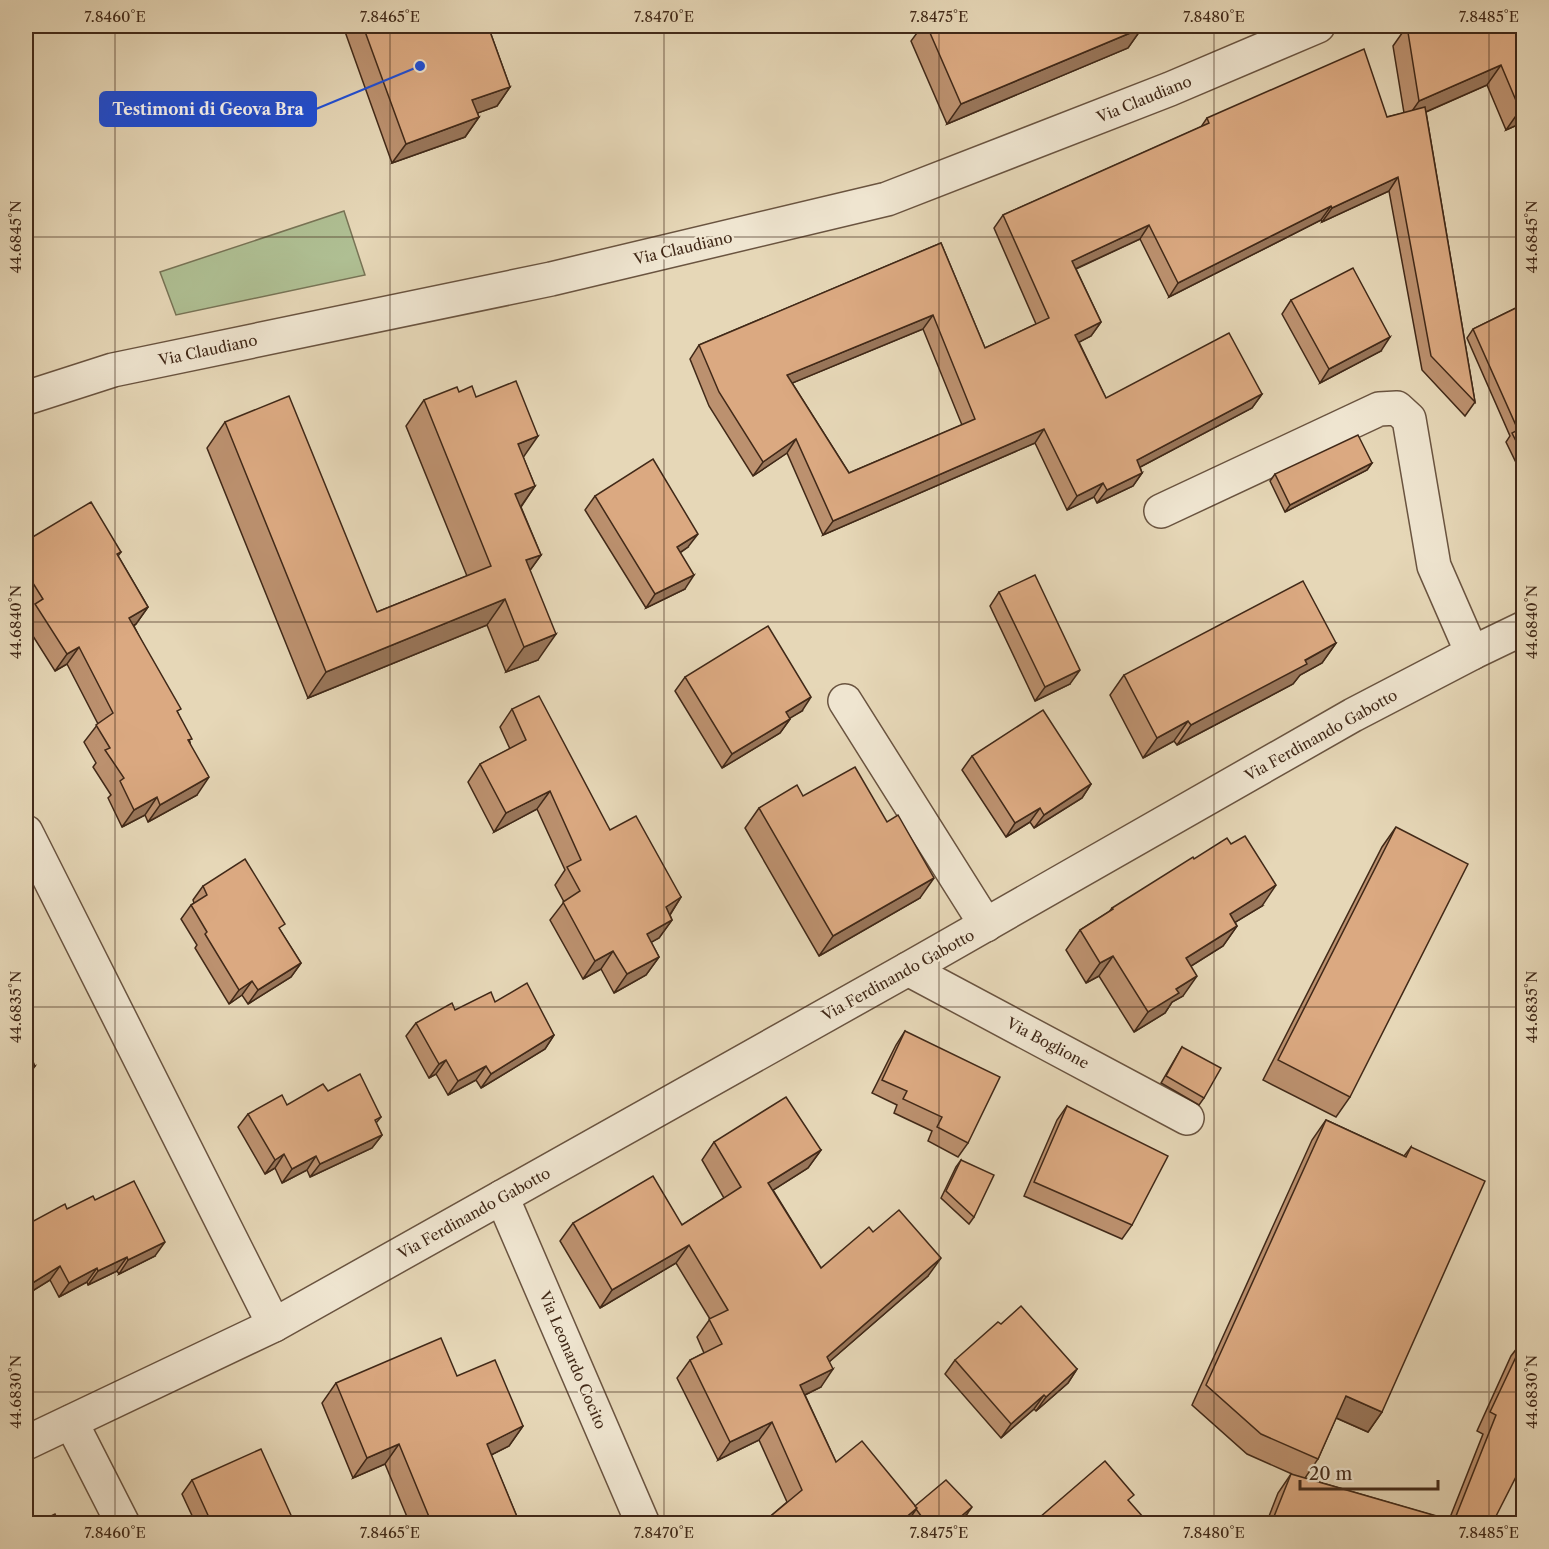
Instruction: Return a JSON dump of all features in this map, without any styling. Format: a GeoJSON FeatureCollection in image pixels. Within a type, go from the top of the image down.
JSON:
{"type":"FeatureCollection","features":[{"type":"Feature","properties":{"kind":"street","name":"Via Claudiano"},"geometry":{"type":"LineString","coordinates":[[26,398],[113,370],[551,279],[887,199],[1170,89],[1318,26]]}},
{"type":"Feature","properties":{"kind":"street"},"geometry":{"type":"LineString","coordinates":[[1161,511],[1379,409],[1397,408],[1408,419],[1434,566],[1472,653]]}},
{"type":"Feature","properties":{"kind":"street","name":"Via Ferdinando Gabotto"},"geometry":{"type":"LineString","coordinates":[[26,1443],[274,1325],[986,925],[1353,715],[1524,628]]}},
{"type":"Feature","properties":{"kind":"street"},"geometry":{"type":"LineString","coordinates":[[845,701],[986,925]]}},
{"type":"Feature","properties":{"kind":"street"},"geometry":{"type":"LineString","coordinates":[[26,832],[274,1325]]}},
{"type":"Feature","properties":{"kind":"street","name":"Via Boglione"},"geometry":{"type":"LineString","coordinates":[[908,969],[1187,1118]]}},
{"type":"Feature","properties":{"kind":"street","name":"Via Leonardo Cocito"},"geometry":{"type":"LineString","coordinates":[[502,1197],[643,1524]]}},
{"type":"Feature","properties":{"kind":"street"},"geometry":{"type":"LineString","coordinates":[[71,1422],[123,1524]]}},
{"type":"Feature","properties":{"kind":"green space"},"geometry":{"type":"Polygon","coordinates":[[[344,211],[365,275],[176,315],[160,272],[344,211]]]}},
{"type":"Feature","properties":{"kind":"building"},"geometry":{"type":"Polygon","coordinates":[[[363,26],[488,26],[510,87],[472,100],[479,117],[406,144],[363,26]]]}},
{"type":"Feature","properties":{"kind":"building"},"geometry":{"type":"Polygon","coordinates":[[[927,26],[1141,26],[1142,28],[961,104],[927,26]]]}},
{"type":"Feature","properties":{"kind":"building"},"geometry":{"type":"Polygon","coordinates":[[[1407,26],[1524,26],[1524,108],[1520,110],[1501,65],[1419,101],[1407,26]]]}},
{"type":"Feature","properties":{"kind":"building"},"geometry":{"type":"Polygon","coordinates":[[[1364,49],[1387,117],[1425,107],[1475,402],[1431,356],[1398,177],[1332,208],[1331,206],[1178,283],[1149,225],[1072,261],[1101,322],[1075,335],[1106,398],[1229,333],[1262,394],[1137,460],[1142,473],[1107,490],[1103,483],[1077,496],[1044,429],[833,521],[796,439],[763,462],[719,392],[699,345],[941,243],[985,348],[1049,318],[1003,215],[1209,123],[1207,118],[1364,49]],[[933,315],[787,375],[849,473],[975,419],[933,315]]]}},
{"type":"Feature","properties":{"kind":"building"},"geometry":{"type":"Polygon","coordinates":[[[1353,268],[1390,337],[1329,369],[1291,300],[1353,268]]]}},
{"type":"Feature","properties":{"kind":"building"},"geometry":{"type":"Polygon","coordinates":[[[1524,304],[1524,457],[1512,433],[1518,430],[1473,329],[1524,304]]]}},
{"type":"Feature","properties":{"kind":"building"},"geometry":{"type":"Polygon","coordinates":[[[516,381],[538,436],[518,444],[535,486],[515,494],[541,555],[526,560],[556,634],[524,647],[505,599],[326,672],[225,422],[289,396],[377,612],[491,566],[424,400],[457,387],[459,392],[472,386],[476,397],[516,381]]]}},
{"type":"Feature","properties":{"kind":"building"},"geometry":{"type":"Polygon","coordinates":[[[1358,435],[1372,463],[1290,505],[1275,474],[1358,435]]]}},
{"type":"Feature","properties":{"kind":"building"},"geometry":{"type":"Polygon","coordinates":[[[653,459],[698,534],[677,547],[694,575],[655,594],[595,496],[653,459]]]}},
{"type":"Feature","properties":{"kind":"building"},"geometry":{"type":"Polygon","coordinates":[[[91,502],[121,552],[117,554],[148,607],[129,618],[181,709],[177,711],[192,739],[188,740],[209,777],[160,805],[157,797],[134,810],[120,781],[124,778],[105,750],[110,748],[96,725],[113,713],[79,647],[67,654],[35,604],[43,599],[26,572],[26,541],[91,502]]]}},
{"type":"Feature","properties":{"kind":"building"},"geometry":{"type":"Polygon","coordinates":[[[1035,575],[1080,670],[1045,687],[999,592],[1035,575]]]}},
{"type":"Feature","properties":{"kind":"building"},"geometry":{"type":"Polygon","coordinates":[[[1303,581],[1336,643],[1305,660],[1307,664],[1191,725],[1188,721],[1157,738],[1124,675],[1303,581]]]}},
{"type":"Feature","properties":{"kind":"building"},"geometry":{"type":"Polygon","coordinates":[[[768,626],[811,697],[786,712],[790,719],[732,754],[685,677],[768,626]]]}},
{"type":"Feature","properties":{"kind":"building"},"geometry":{"type":"Polygon","coordinates":[[[539,696],[610,830],[636,816],[681,897],[666,907],[672,920],[647,934],[659,957],[627,974],[613,951],[595,961],[563,902],[580,891],[567,867],[581,860],[550,791],[506,813],[480,764],[526,740],[512,709],[539,696]]]}},
{"type":"Feature","properties":{"kind":"building"},"geometry":{"type":"Polygon","coordinates":[[[1043,710],[1091,784],[1044,815],[1040,808],[1015,823],[972,756],[1043,710]]]}},
{"type":"Feature","properties":{"kind":"building"},"geometry":{"type":"Polygon","coordinates":[[[855,767],[887,822],[898,815],[934,878],[833,936],[759,808],[797,785],[803,796],[855,767]]]}},
{"type":"Feature","properties":{"kind":"building"},"geometry":{"type":"Polygon","coordinates":[[[1396,827],[1468,864],[1350,1097],[1278,1060],[1396,827]]]}},
{"type":"Feature","properties":{"kind":"building"},"geometry":{"type":"Polygon","coordinates":[[[1245,836],[1276,885],[1230,914],[1237,926],[1186,958],[1197,976],[1176,989],[1179,993],[1148,1012],[1113,956],[1100,963],[1080,930],[1193,857],[1194,859],[1227,838],[1231,844],[1245,836]]]}},
{"type":"Feature","properties":{"kind":"building"},"geometry":{"type":"Polygon","coordinates":[[[245,859],[285,924],[279,928],[301,963],[258,990],[252,981],[239,990],[205,934],[207,932],[191,905],[207,895],[203,886],[245,859]]]}},
{"type":"Feature","properties":{"kind":"building"},"geometry":{"type":"Polygon","coordinates":[[[527,983],[554,1035],[491,1074],[486,1066],[458,1081],[446,1060],[439,1064],[416,1023],[452,1003],[455,1010],[491,992],[495,1002],[527,983]]]}},
{"type":"Feature","properties":{"kind":"building"},"geometry":{"type":"Polygon","coordinates":[[[905,1031],[1000,1077],[968,1143],[937,1127],[942,1117],[903,1099],[907,1091],[882,1080],[905,1031]]]}},
{"type":"Feature","properties":{"kind":"building"},"geometry":{"type":"Polygon","coordinates":[[[26,1046],[35,1066],[26,1070],[26,1046]]]}},
{"type":"Feature","properties":{"kind":"building"},"geometry":{"type":"Polygon","coordinates":[[[1182,1047],[1221,1068],[1204,1098],[1166,1076],[1182,1047]]]}},
{"type":"Feature","properties":{"kind":"building"},"geometry":{"type":"Polygon","coordinates":[[[360,1074],[381,1117],[375,1120],[382,1135],[320,1164],[316,1156],[292,1169],[284,1154],[275,1160],[248,1114],[282,1095],[287,1105],[323,1084],[328,1091],[360,1074]]]}},
{"type":"Feature","properties":{"kind":"building"},"geometry":{"type":"Polygon","coordinates":[[[786,1097],[821,1150],[768,1183],[821,1268],[869,1227],[873,1232],[899,1210],[941,1258],[827,1357],[833,1369],[800,1385],[836,1462],[862,1441],[917,1508],[898,1524],[769,1524],[766,1520],[802,1490],[772,1422],[730,1442],[690,1360],[722,1344],[709,1319],[728,1310],[689,1245],[612,1290],[573,1223],[653,1176],[682,1225],[741,1187],[714,1142],[786,1097]]]}},
{"type":"Feature","properties":{"kind":"building"},"geometry":{"type":"Polygon","coordinates":[[[1067,1106],[1168,1156],[1132,1225],[1034,1182],[1067,1106]]]}},
{"type":"Feature","properties":{"kind":"building"},"geometry":{"type":"Polygon","coordinates":[[[1326,1120],[1406,1157],[1411,1147],[1485,1181],[1382,1412],[1346,1396],[1318,1459],[1261,1434],[1206,1385],[1326,1120]]]}},
{"type":"Feature","properties":{"kind":"building"},"geometry":{"type":"Polygon","coordinates":[[[961,1160],[994,1175],[974,1217],[946,1191],[961,1160]]]}},
{"type":"Feature","properties":{"kind":"building"},"geometry":{"type":"Polygon","coordinates":[[[134,1181],[165,1242],[128,1260],[127,1257],[98,1271],[97,1268],[69,1283],[60,1266],[26,1287],[26,1233],[29,1232],[26,1225],[65,1204],[67,1209],[93,1196],[95,1200],[134,1181]]]}},
{"type":"Feature","properties":{"kind":"building"},"geometry":{"type":"Polygon","coordinates":[[[1021,1306],[1077,1369],[1011,1424],[955,1360],[998,1322],[1001,1324],[1021,1306]]]}},
{"type":"Feature","properties":{"kind":"building"},"geometry":{"type":"Polygon","coordinates":[[[441,1338],[457,1376],[495,1360],[523,1426],[487,1444],[520,1524],[432,1524],[399,1444],[367,1458],[336,1383],[441,1338]]]}},
{"type":"Feature","properties":{"kind":"building"},"geometry":{"type":"Polygon","coordinates":[[[1524,1340],[1524,1461],[1492,1524],[1271,1524],[1291,1474],[1454,1521],[1496,1415],[1490,1412],[1524,1340]]]}},
{"type":"Feature","properties":{"kind":"building"},"geometry":{"type":"Polygon","coordinates":[[[261,1449],[295,1524],[212,1524],[192,1480],[261,1449]]]}},
{"type":"Feature","properties":{"kind":"building"},"geometry":{"type":"Polygon","coordinates":[[[1105,1461],[1134,1495],[1128,1500],[1143,1517],[1136,1524],[1032,1524],[1105,1461]]]}},
{"type":"Feature","properties":{"kind":"building"},"geometry":{"type":"Polygon","coordinates":[[[946,1480],[972,1507],[952,1524],[927,1524],[915,1506],[946,1480]]]}},
{"type":"Feature","properties":{"kind":"building"},"geometry":{"type":"Polygon","coordinates":[[[55,1514],[59,1524],[35,1524],[55,1514]]]}},
{"type":"Feature","properties":{"kind":"place","name":"Testimoni di Geova Bra"},"geometry":{"type":"Point","coordinates":[420,66]}}]}
